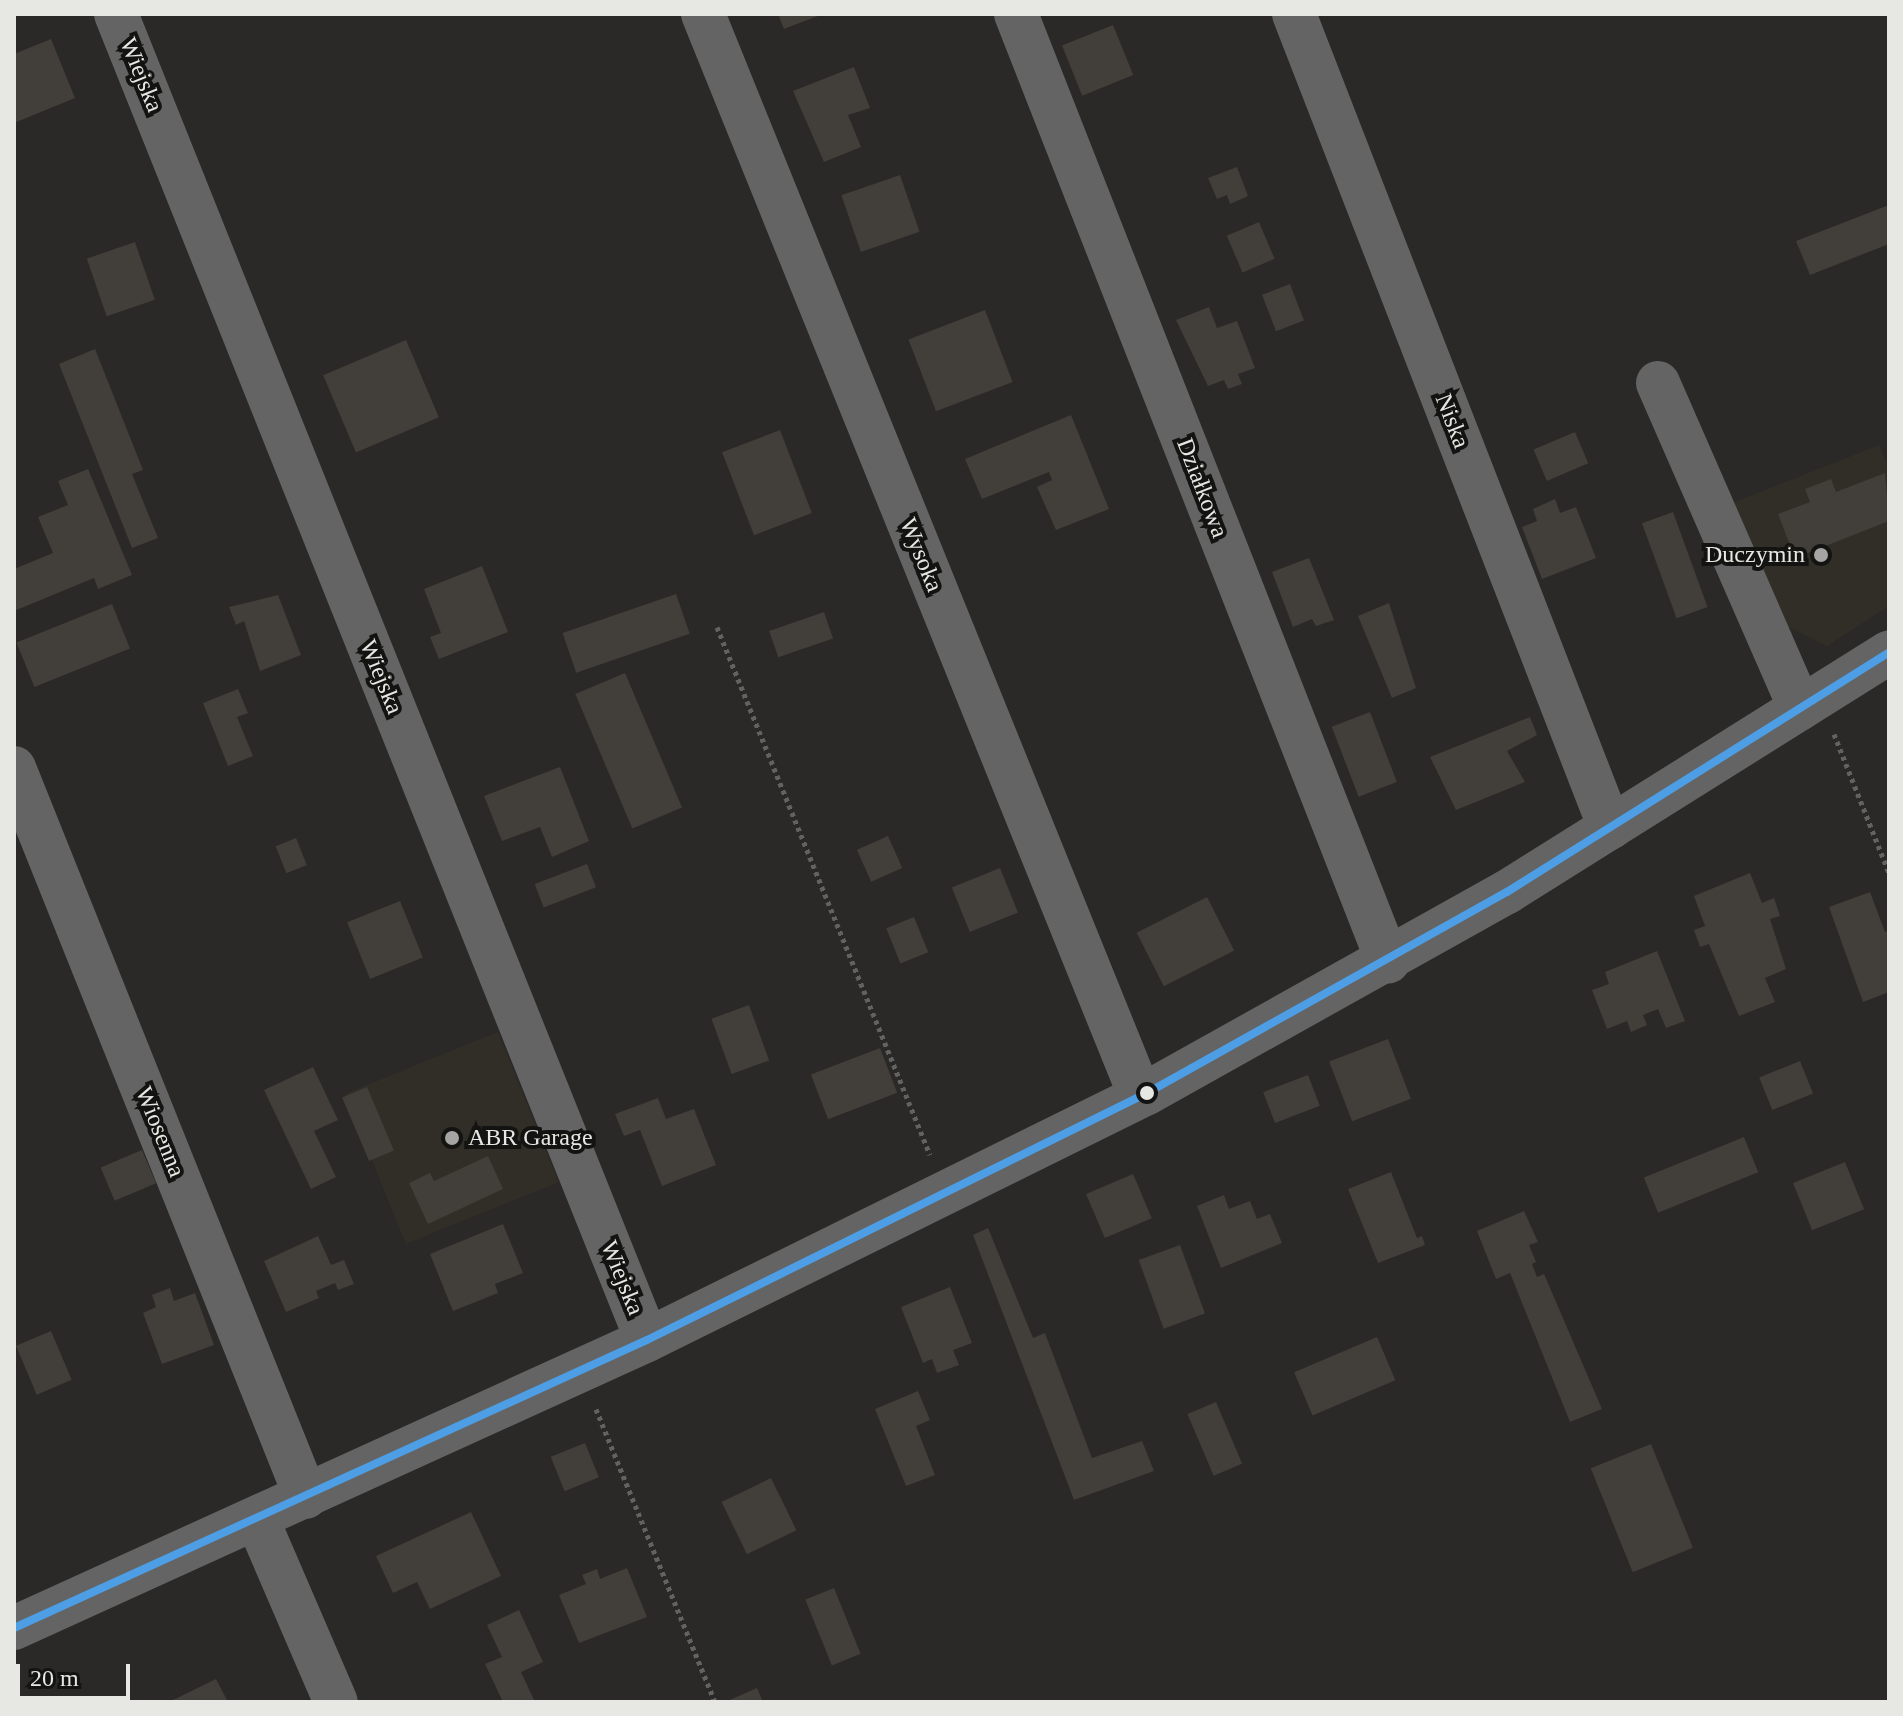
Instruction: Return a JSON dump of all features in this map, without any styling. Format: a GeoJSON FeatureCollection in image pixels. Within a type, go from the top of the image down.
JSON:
{"type":"FeatureCollection","features":[{"type":"Feature","properties":{"kind":"street","name":"Wiejska"},"geometry":{"type":"LineString","coordinates":[[116,14],[647,1340]]}},
{"type":"Feature","properties":{"kind":"street","name":"Wysoka"},"geometry":{"type":"LineString","coordinates":[[703,14],[1140,1095]]}},
{"type":"Feature","properties":{"kind":"street","name":"Działkowa"},"geometry":{"type":"LineString","coordinates":[[1016,14],[1388,962]]}},
{"type":"Feature","properties":{"kind":"street","name":"Niska"},"geometry":{"type":"LineString","coordinates":[[1294,14],[1610,828]]}},
{"type":"Feature","properties":{"kind":"street"},"geometry":{"type":"LineString","coordinates":[[1658,383],[1809,702]]}},
{"type":"Feature","properties":{"kind":"street"},"geometry":{"type":"LineString","coordinates":[[14,1628],[647,1340],[1140,1095],[1388,962],[1610,828],[1889,652]]}},
{"type":"Feature","properties":{"kind":"street","name":"Wiosenna"},"geometry":{"type":"LineString","coordinates":[[14,768],[306,1497]]}},
{"type":"Feature","properties":{"kind":"street"},"geometry":{"type":"LineString","coordinates":[[257,1519],[336,1702]]}},
{"type":"Feature","properties":{"kind":"path"},"geometry":{"type":"LineString","coordinates":[[717,627],[945,1193]]}},
{"type":"Feature","properties":{"kind":"path"},"geometry":{"type":"LineString","coordinates":[[1809,702],[1889,873]]}},
{"type":"Feature","properties":{"kind":"path"},"geometry":{"type":"LineString","coordinates":[[580,1371],[715,1702]]}},
{"type":"Feature","properties":{"kind":"shaded area","name":"Duczymin"},"geometry":{"type":"Polygon","coordinates":[[[1879,445],[1889,469],[1889,606],[1827,646],[1782,624],[1730,504],[1879,445]]]}},
{"type":"Feature","properties":{"kind":"shaded area","name":"ABR Garage"},"geometry":{"type":"Polygon","coordinates":[[[498,1032],[559,1182],[406,1244],[345,1094],[498,1032]]]}},
{"type":"Feature","properties":{"kind":"building"},"geometry":{"type":"Polygon","coordinates":[[[778,14],[823,14],[784,29],[778,14]]]}},
{"type":"Feature","properties":{"kind":"building"},"geometry":{"type":"Polygon","coordinates":[[[1113,25],[1133,75],[1082,96],[1062,46],[1113,25]]]}},
{"type":"Feature","properties":{"kind":"building"},"geometry":{"type":"Polygon","coordinates":[[[51,39],[75,98],[14,123],[14,54],[51,39]]]}},
{"type":"Feature","properties":{"kind":"building"},"geometry":{"type":"Polygon","coordinates":[[[854,67],[870,108],[848,115],[861,147],[824,162],[793,91],[854,67]]]}},
{"type":"Feature","properties":{"kind":"building"},"geometry":{"type":"Polygon","coordinates":[[[1237,167],[1248,196],[1230,204],[1227,195],[1217,199],[1208,178],[1237,167]]]}},
{"type":"Feature","properties":{"kind":"building"},"geometry":{"type":"Polygon","coordinates":[[[900,175],[920,232],[861,252],[841,195],[900,175]]]}},
{"type":"Feature","properties":{"kind":"building"},"geometry":{"type":"Polygon","coordinates":[[[1889,205],[1889,244],[1810,275],[1796,241],[1889,205]]]}},
{"type":"Feature","properties":{"kind":"building"},"geometry":{"type":"Polygon","coordinates":[[[1259,222],[1275,259],[1242,272],[1227,236],[1259,222]]]}},
{"type":"Feature","properties":{"kind":"building"},"geometry":{"type":"Polygon","coordinates":[[[135,242],[155,300],[107,316],[87,259],[135,242]]]}},
{"type":"Feature","properties":{"kind":"building"},"geometry":{"type":"Polygon","coordinates":[[[1290,284],[1304,320],[1276,331],[1262,295],[1290,284]]]}},
{"type":"Feature","properties":{"kind":"building"},"geometry":{"type":"Polygon","coordinates":[[[1209,307],[1217,328],[1237,321],[1255,368],[1238,374],[1242,384],[1228,389],[1224,380],[1208,386],[1176,320],[1209,307]]]}},
{"type":"Feature","properties":{"kind":"building"},"geometry":{"type":"Polygon","coordinates":[[[985,310],[1013,382],[936,411],[908,339],[985,310]]]}},
{"type":"Feature","properties":{"kind":"building"},"geometry":{"type":"Polygon","coordinates":[[[406,340],[439,417],[356,452],[323,375],[406,340]]]}},
{"type":"Feature","properties":{"kind":"building"},"geometry":{"type":"Polygon","coordinates":[[[95,349],[143,470],[132,474],[158,538],[132,548],[59,364],[95,349]]]}},
{"type":"Feature","properties":{"kind":"building"},"geometry":{"type":"Polygon","coordinates":[[[1071,415],[1109,509],[1056,530],[1037,487],[1052,480],[1049,472],[982,499],[965,459],[1071,415]]]}},
{"type":"Feature","properties":{"kind":"building"},"geometry":{"type":"Polygon","coordinates":[[[780,430],[812,513],[754,535],[722,452],[780,430]]]}},
{"type":"Feature","properties":{"kind":"building"},"geometry":{"type":"Polygon","coordinates":[[[1575,432],[1588,463],[1547,481],[1534,450],[1575,432]]]}},
{"type":"Feature","properties":{"kind":"building"},"geometry":{"type":"Polygon","coordinates":[[[88,469],[132,575],[98,589],[94,578],[14,611],[14,569],[53,553],[38,517],[68,505],[58,481],[88,469]]]}},
{"type":"Feature","properties":{"kind":"building"},"geometry":{"type":"Polygon","coordinates":[[[1885,473],[1889,521],[1795,558],[1778,514],[1810,502],[1805,489],[1831,479],[1836,492],[1885,473]]]}},
{"type":"Feature","properties":{"kind":"building"},"geometry":{"type":"Polygon","coordinates":[[[1555,499],[1560,513],[1576,507],[1596,558],[1542,579],[1522,527],[1537,521],[1533,509],[1555,499]]]}},
{"type":"Feature","properties":{"kind":"building"},"geometry":{"type":"Polygon","coordinates":[[[1673,512],[1708,607],[1677,618],[1642,523],[1673,512]]]}},
{"type":"Feature","properties":{"kind":"building"},"geometry":{"type":"Polygon","coordinates":[[[1309,558],[1334,620],[1316,626],[1312,619],[1293,627],[1272,572],[1309,558]]]}},
{"type":"Feature","properties":{"kind":"building"},"geometry":{"type":"Polygon","coordinates":[[[482,566],[508,632],[439,659],[430,637],[441,633],[424,589],[482,566]]]}},
{"type":"Feature","properties":{"kind":"building"},"geometry":{"type":"Polygon","coordinates":[[[676,594],[690,634],[576,673],[563,633],[676,594]]]}},
{"type":"Feature","properties":{"kind":"building"},"geometry":{"type":"Polygon","coordinates":[[[278,595],[301,655],[260,671],[244,621],[236,625],[229,607],[278,595]]]}},
{"type":"Feature","properties":{"kind":"building"},"geometry":{"type":"Polygon","coordinates":[[[1389,603],[1416,688],[1392,698],[1358,616],[1389,603]]]}},
{"type":"Feature","properties":{"kind":"building"},"geometry":{"type":"Polygon","coordinates":[[[112,604],[130,649],[34,687],[17,643],[112,604]]]}},
{"type":"Feature","properties":{"kind":"building"},"geometry":{"type":"Polygon","coordinates":[[[824,612],[833,638],[778,657],[769,631],[824,612]]]}},
{"type":"Feature","properties":{"kind":"building"},"geometry":{"type":"Polygon","coordinates":[[[625,673],[682,807],[632,828],[575,694],[625,673]]]}},
{"type":"Feature","properties":{"kind":"building"},"geometry":{"type":"Polygon","coordinates":[[[238,689],[248,713],[237,717],[253,756],[228,766],[203,703],[238,689]]]}},
{"type":"Feature","properties":{"kind":"building"},"geometry":{"type":"Polygon","coordinates":[[[1370,712],[1397,782],[1359,797],[1332,727],[1370,712]]]}},
{"type":"Feature","properties":{"kind":"building"},"geometry":{"type":"Polygon","coordinates":[[[1530,717],[1537,735],[1507,751],[1525,782],[1456,810],[1430,757],[1530,717]]]}},
{"type":"Feature","properties":{"kind":"building"},"geometry":{"type":"Polygon","coordinates":[[[560,767],[589,841],[552,857],[540,827],[502,841],[484,796],[560,767]]]}},
{"type":"Feature","properties":{"kind":"building"},"geometry":{"type":"Polygon","coordinates":[[[888,836],[902,868],[871,882],[857,850],[888,836]]]}},
{"type":"Feature","properties":{"kind":"building"},"geometry":{"type":"Polygon","coordinates":[[[296,838],[307,865],[286,873],[276,846],[296,838]]]}},
{"type":"Feature","properties":{"kind":"building"},"geometry":{"type":"Polygon","coordinates":[[[587,864],[596,887],[544,907],[535,884],[587,864]]]}},
{"type":"Feature","properties":{"kind":"building"},"geometry":{"type":"Polygon","coordinates":[[[1000,868],[1018,913],[970,932],[952,887],[1000,868]]]}},
{"type":"Feature","properties":{"kind":"building"},"geometry":{"type":"Polygon","coordinates":[[[1750,873],[1762,903],[1774,898],[1780,916],[1770,919],[1786,969],[1765,978],[1775,1002],[1739,1016],[1709,944],[1700,947],[1694,930],[1705,926],[1694,896],[1750,873]]]}},
{"type":"Feature","properties":{"kind":"building"},"geometry":{"type":"Polygon","coordinates":[[[1870,892],[1885,932],[1889,930],[1889,992],[1863,1002],[1829,907],[1870,892]]]}},
{"type":"Feature","properties":{"kind":"building"},"geometry":{"type":"Polygon","coordinates":[[[1207,897],[1234,950],[1164,986],[1137,933],[1207,897]]]}},
{"type":"Feature","properties":{"kind":"building"},"geometry":{"type":"Polygon","coordinates":[[[400,901],[423,958],[370,979],[347,922],[400,901]]]}},
{"type":"Feature","properties":{"kind":"building"},"geometry":{"type":"Polygon","coordinates":[[[914,917],[928,952],[900,963],[886,928],[914,917]]]}},
{"type":"Feature","properties":{"kind":"building"},"geometry":{"type":"Polygon","coordinates":[[[1657,951],[1685,1021],[1666,1028],[1658,1009],[1643,1015],[1647,1025],[1631,1032],[1627,1021],[1607,1029],[1592,990],[1609,984],[1605,972],[1657,951]]]}},
{"type":"Feature","properties":{"kind":"building"},"geometry":{"type":"Polygon","coordinates":[[[749,1005],[769,1060],[732,1074],[711,1019],[749,1005]]]}},
{"type":"Feature","properties":{"kind":"building"},"geometry":{"type":"Polygon","coordinates":[[[1388,1039],[1411,1099],[1352,1121],[1329,1062],[1388,1039]]]}},
{"type":"Feature","properties":{"kind":"building"},"geometry":{"type":"Polygon","coordinates":[[[880,1048],[897,1093],[828,1119],[811,1075],[880,1048]]]}},
{"type":"Feature","properties":{"kind":"building"},"geometry":{"type":"Polygon","coordinates":[[[1800,1061],[1813,1093],[1772,1110],[1759,1077],[1800,1061]]]}},
{"type":"Feature","properties":{"kind":"building"},"geometry":{"type":"Polygon","coordinates":[[[313,1067],[338,1120],[314,1131],[336,1177],[311,1189],[264,1090],[313,1067]]]}},
{"type":"Feature","properties":{"kind":"building"},"geometry":{"type":"Polygon","coordinates":[[[1308,1075],[1320,1106],[1275,1123],[1263,1092],[1308,1075]]]}},
{"type":"Feature","properties":{"kind":"building"},"geometry":{"type":"Polygon","coordinates":[[[367,1087],[394,1151],[369,1161],[342,1098],[367,1087]]]}},
{"type":"Feature","properties":{"kind":"building"},"geometry":{"type":"Polygon","coordinates":[[[658,1098],[666,1119],[694,1109],[716,1165],[662,1186],[640,1130],[624,1136],[615,1114],[658,1098]]]}},
{"type":"Feature","properties":{"kind":"building"},"geometry":{"type":"Polygon","coordinates":[[[1744,1137],[1758,1172],[1658,1213],[1644,1177],[1744,1137]]]}},
{"type":"Feature","properties":{"kind":"building"},"geometry":{"type":"Polygon","coordinates":[[[142,1150],[156,1183],[115,1201],[101,1168],[142,1150]]]}},
{"type":"Feature","properties":{"kind":"building"},"geometry":{"type":"Polygon","coordinates":[[[488,1156],[503,1189],[428,1224],[409,1183],[430,1173],[434,1181],[488,1156]]]}},
{"type":"Feature","properties":{"kind":"building"},"geometry":{"type":"Polygon","coordinates":[[[1845,1162],[1864,1209],[1812,1230],[1793,1183],[1845,1162]]]}},
{"type":"Feature","properties":{"kind":"building"},"geometry":{"type":"Polygon","coordinates":[[[1391,1172],[1417,1238],[1422,1236],[1425,1245],[1378,1263],[1348,1189],[1391,1172]]]}},
{"type":"Feature","properties":{"kind":"building"},"geometry":{"type":"Polygon","coordinates":[[[1133,1174],[1152,1218],[1105,1238],[1086,1194],[1133,1174]]]}},
{"type":"Feature","properties":{"kind":"building"},"geometry":{"type":"Polygon","coordinates":[[[1224,1195],[1229,1209],[1250,1201],[1257,1219],[1270,1214],[1282,1243],[1221,1268],[1197,1206],[1224,1195]]]}},
{"type":"Feature","properties":{"kind":"building"},"geometry":{"type":"Polygon","coordinates":[[[1524,1211],[1538,1242],[1529,1245],[1536,1262],[1532,1264],[1537,1277],[1544,1274],[1602,1409],[1570,1422],[1510,1273],[1496,1279],[1477,1231],[1524,1211]]]}},
{"type":"Feature","properties":{"kind":"building"},"geometry":{"type":"Polygon","coordinates":[[[503,1224],[523,1273],[495,1284],[498,1293],[453,1311],[430,1254],[503,1224]]]}},
{"type":"Feature","properties":{"kind":"building"},"geometry":{"type":"Polygon","coordinates":[[[988,1228],[1033,1338],[1045,1333],[1092,1458],[1142,1441],[1154,1471],[1074,1500],[973,1235],[988,1228]]]}},
{"type":"Feature","properties":{"kind":"building"},"geometry":{"type":"Polygon","coordinates":[[[318,1236],[331,1265],[344,1260],[354,1284],[338,1290],[335,1283],[316,1291],[319,1298],[286,1312],[264,1261],[318,1236]]]}},
{"type":"Feature","properties":{"kind":"building"},"geometry":{"type":"Polygon","coordinates":[[[1180,1245],[1205,1314],[1164,1329],[1139,1260],[1180,1245]]]}},
{"type":"Feature","properties":{"kind":"building"},"geometry":{"type":"Polygon","coordinates":[[[950,1287],[972,1343],[953,1350],[959,1365],[937,1373],[932,1359],[923,1363],[901,1307],[950,1287]]]}},
{"type":"Feature","properties":{"kind":"building"},"geometry":{"type":"Polygon","coordinates":[[[170,1288],[174,1301],[195,1293],[214,1345],[162,1364],[143,1313],[156,1307],[152,1295],[170,1288]]]}},
{"type":"Feature","properties":{"kind":"building"},"geometry":{"type":"Polygon","coordinates":[[[51,1331],[72,1380],[37,1395],[16,1346],[51,1331]]]}},
{"type":"Feature","properties":{"kind":"building"},"geometry":{"type":"Polygon","coordinates":[[[1377,1337],[1395,1380],[1313,1415],[1294,1372],[1377,1337]]]}},
{"type":"Feature","properties":{"kind":"building"},"geometry":{"type":"Polygon","coordinates":[[[918,1391],[930,1420],[916,1426],[935,1475],[906,1486],[875,1409],[918,1391]]]}},
{"type":"Feature","properties":{"kind":"building"},"geometry":{"type":"Polygon","coordinates":[[[1216,1402],[1242,1464],[1214,1476],[1187,1414],[1216,1402]]]}},
{"type":"Feature","properties":{"kind":"building"},"geometry":{"type":"Polygon","coordinates":[[[585,1443],[599,1477],[565,1491],[551,1457],[585,1443]]]}},
{"type":"Feature","properties":{"kind":"building"},"geometry":{"type":"Polygon","coordinates":[[[1651,1444],[1693,1548],[1633,1572],[1591,1468],[1651,1444]]]}},
{"type":"Feature","properties":{"kind":"building"},"geometry":{"type":"Polygon","coordinates":[[[771,1478],[796,1530],[747,1554],[722,1502],[771,1478]]]}},
{"type":"Feature","properties":{"kind":"building"},"geometry":{"type":"Polygon","coordinates":[[[471,1512],[501,1576],[430,1609],[417,1582],[393,1593],[376,1556],[471,1512]]]}},
{"type":"Feature","properties":{"kind":"building"},"geometry":{"type":"Polygon","coordinates":[[[627,1568],[647,1617],[579,1643],[559,1595],[586,1584],[582,1575],[597,1569],[600,1579],[627,1568]]]}},
{"type":"Feature","properties":{"kind":"building"},"geometry":{"type":"Polygon","coordinates":[[[834,1588],[861,1654],[832,1665],[805,1600],[834,1588]]]}},
{"type":"Feature","properties":{"kind":"building"},"geometry":{"type":"Polygon","coordinates":[[[519,1610],[543,1662],[521,1672],[535,1702],[503,1702],[485,1664],[502,1657],[487,1625],[519,1610]]]}},
{"type":"Feature","properties":{"kind":"building"},"geometry":{"type":"Polygon","coordinates":[[[216,1679],[228,1702],[169,1702],[216,1679]]]}},
{"type":"Feature","properties":{"kind":"building"},"geometry":{"type":"Polygon","coordinates":[[[757,1688],[763,1702],[725,1702],[757,1688]]]}},
{"type":"Feature","properties":{"kind":"transit line"},"geometry":{"type":"LineString","coordinates":[[14,1628],[647,1340],[1147,1093],[1507,892],[1889,652]]}},
{"type":"Feature","properties":{"kind":"place","name":"Duczymin"},"geometry":{"type":"Point","coordinates":[1821,555]}},
{"type":"Feature","properties":{"kind":"place","name":"ABR Garage"},"geometry":{"type":"Point","coordinates":[452,1138]}}]}
